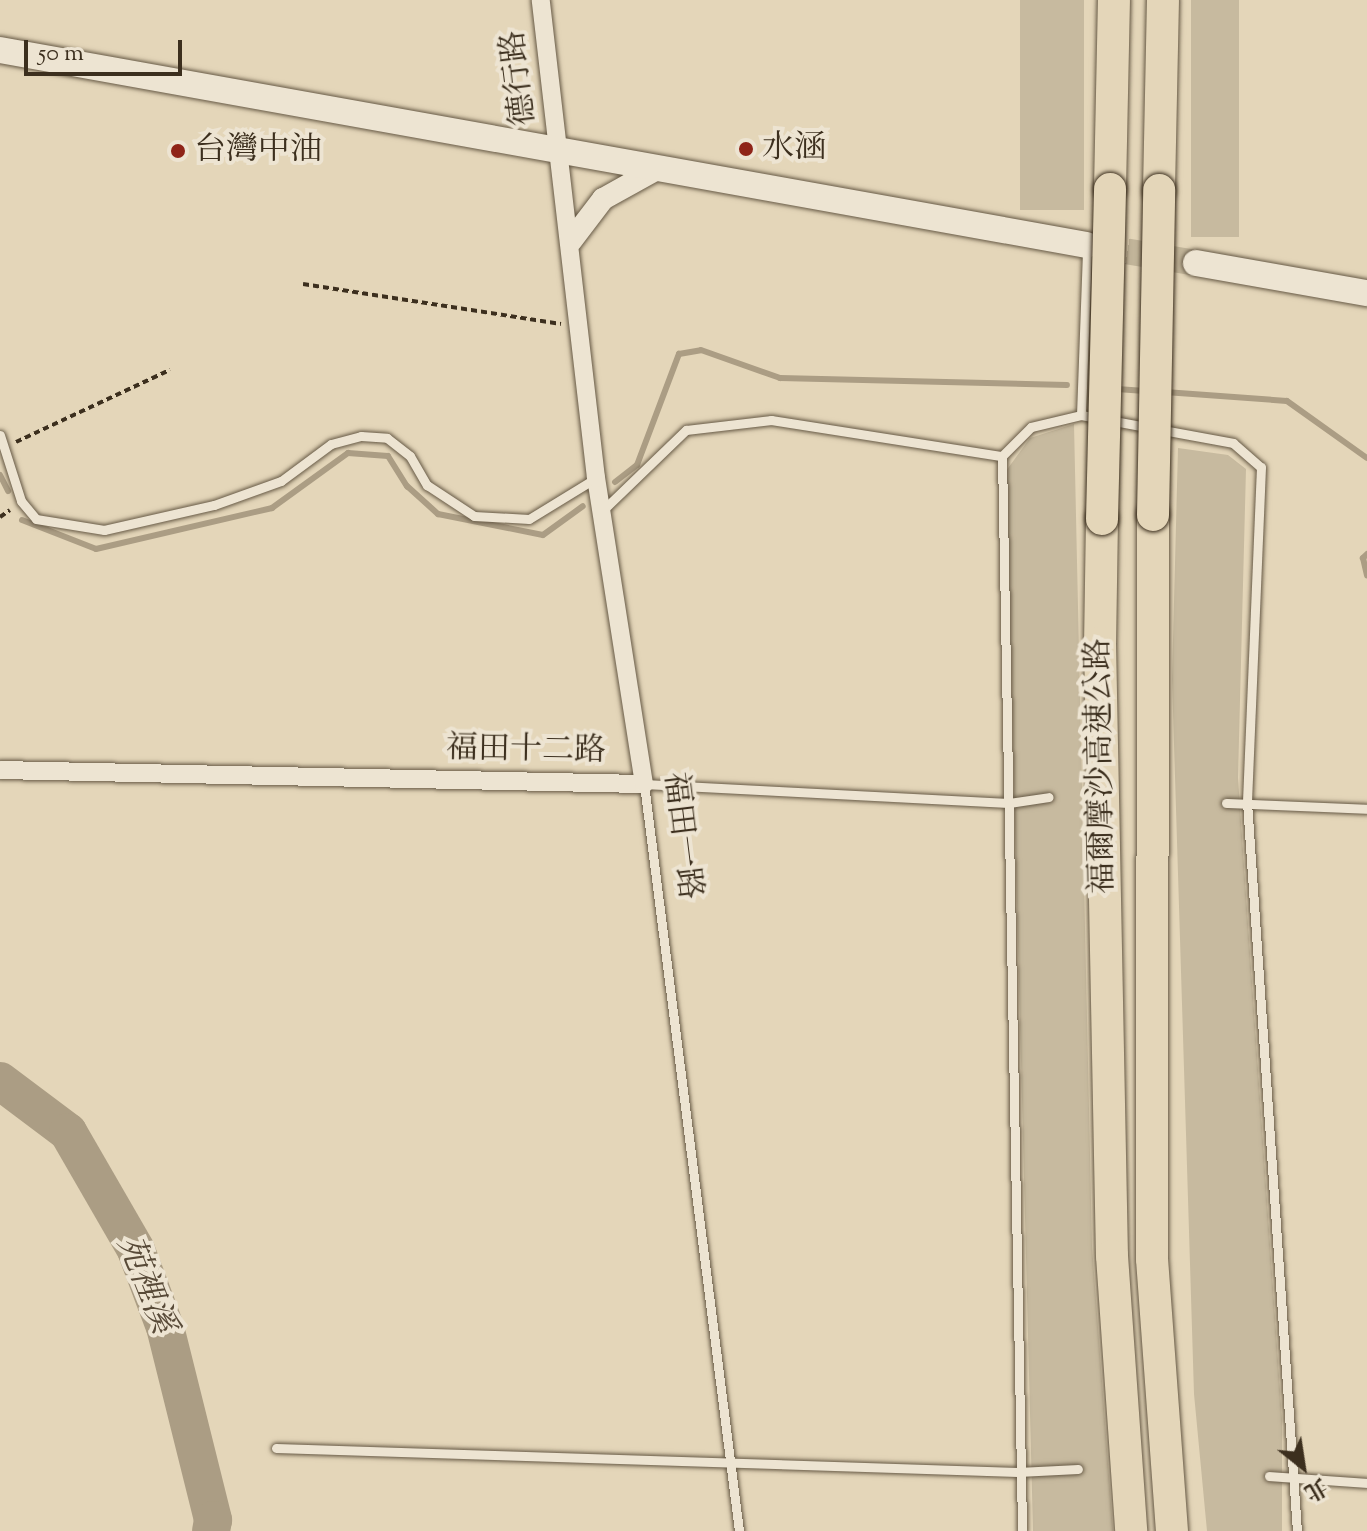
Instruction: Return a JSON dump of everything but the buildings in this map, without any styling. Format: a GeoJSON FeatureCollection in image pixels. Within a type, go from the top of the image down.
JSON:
{"type":"FeatureCollection","features":[{"type":"Feature","properties":{"kind":"highway","name":"福爾摩沙高速公路"},"geometry":{"type":"LineString","coordinates":[[1114,0],[1100,659],[1112,1256],[1131,1531]]}},
{"type":"Feature","properties":{"kind":"highway","name":"福爾摩沙高速公路"},"geometry":{"type":"LineString","coordinates":[[1163,0],[1153,515],[1152,1259],[1172,1531]]}},
{"type":"Feature","properties":{"kind":"main road"},"geometry":{"type":"LineString","coordinates":[[0,50],[1087,245]]}},
{"type":"Feature","properties":{"kind":"main road"},"geometry":{"type":"LineString","coordinates":[[1196,263],[1367,293]]}},
{"type":"Feature","properties":{"kind":"street","name":"德行路"},"geometry":{"type":"LineString","coordinates":[[541,0],[559,150]]}},
{"type":"Feature","properties":{"kind":"street","name":"福田一路"},"geometry":{"type":"LineString","coordinates":[[559,150],[583,327],[596,478],[644,784]]}},
{"type":"Feature","properties":{"kind":"street"},"geometry":{"type":"LineString","coordinates":[[571,241],[603,199],[657,169]]}},
{"type":"Feature","properties":{"kind":"street","name":"福田十二路"},"geometry":{"type":"LineString","coordinates":[[0,770],[644,784]]}},
{"type":"Feature","properties":{"kind":"lane"},"geometry":{"type":"LineString","coordinates":[[1081,415],[1087,245]]}},
{"type":"Feature","properties":{"kind":"lane"},"geometry":{"type":"LineString","coordinates":[[1022,1531],[1018,1472],[1002,456],[1031,427],[1081,415],[1233,443],[1261,467],[1247,802],[1297,1531]]}},
{"type":"Feature","properties":{"kind":"lane"},"geometry":{"type":"LineString","coordinates":[[602,511],[686,430],[771,420],[1002,456]]}},
{"type":"Feature","properties":{"kind":"lane"},"geometry":{"type":"LineString","coordinates":[[0,435],[21,501],[36,519],[104,530],[214,505],[268,486],[331,444],[361,436],[387,438],[410,456],[427,485],[474,516],[529,519],[596,478]]}},
{"type":"Feature","properties":{"kind":"lane","name":"福田十二路"},"geometry":{"type":"LineString","coordinates":[[644,784],[1009,803],[1049,797]]}},
{"type":"Feature","properties":{"kind":"lane","name":"福田一路"},"geometry":{"type":"LineString","coordinates":[[644,784],[739,1531]]}},
{"type":"Feature","properties":{"kind":"lane"},"geometry":{"type":"LineString","coordinates":[[1226,803],[1367,809]]}},
{"type":"Feature","properties":{"kind":"lane"},"geometry":{"type":"LineString","coordinates":[[276,1448],[1018,1472],[1078,1469]]}},
{"type":"Feature","properties":{"kind":"lane"},"geometry":{"type":"LineString","coordinates":[[1269,1476],[1367,1483]]}},
{"type":"Feature","properties":{"kind":"path"},"geometry":{"type":"LineString","coordinates":[[303,284],[583,327]]}},
{"type":"Feature","properties":{"kind":"path"},"geometry":{"type":"LineString","coordinates":[[4,448],[170,370]]}},
{"type":"Feature","properties":{"kind":"shaded area"},"geometry":{"type":"Polygon","coordinates":[[[1020,0],[1084,0],[1084,210],[1020,210],[1020,0]]]}},
{"type":"Feature","properties":{"kind":"shaded area"},"geometry":{"type":"Polygon","coordinates":[[[1191,0],[1239,0],[1239,237],[1191,237],[1191,0]]]}},
{"type":"Feature","properties":{"kind":"shaded area"},"geometry":{"type":"Polygon","coordinates":[[[1074,424],[1092,1246],[1113,1531],[1033,1531],[1006,471],[1030,438],[1074,424]]]}},
{"type":"Feature","properties":{"kind":"shaded area"},"geometry":{"type":"Polygon","coordinates":[[[1178,448],[1228,455],[1246,469],[1238,778],[1282,1419],[1282,1531],[1207,1531],[1194,1394],[1172,679],[1178,448]]]}},
{"type":"Feature","properties":{"kind":"waterway"},"geometry":{"type":"LineString","coordinates":[[615,482],[637,465],[679,354],[701,350],[780,378],[1067,385]]}},
{"type":"Feature","properties":{"kind":"waterway"},"geometry":{"type":"LineString","coordinates":[[1117,389],[1145,391]]}},
{"type":"Feature","properties":{"kind":"waterway"},"geometry":{"type":"LineString","coordinates":[[1165,392],[1287,401],[1367,458]]}},
{"type":"Feature","properties":{"kind":"waterway"},"geometry":{"type":"LineString","coordinates":[[22,520],[96,549],[272,508],[348,453],[388,456],[407,486],[438,514],[543,535],[583,506]]}},
{"type":"Feature","properties":{"kind":"waterway"},"geometry":{"type":"LineString","coordinates":[[0,475],[8,491]]}},
{"type":"Feature","properties":{"kind":"waterway"},"geometry":{"type":"LineString","coordinates":[[1367,554],[1363,558],[1367,576]]}},
{"type":"Feature","properties":{"kind":"waterway","name":"苑裡溪"},"geometry":{"type":"LineString","coordinates":[[0,1081],[68,1132],[136,1250],[165,1327],[213,1520],[211,1531]]}},
{"type":"Feature","properties":{"kind":"tunnel"},"geometry":{"type":"LineString","coordinates":[[1089,245],[1196,263]]}},
{"type":"Feature","properties":{"kind":"place","name":"水涵"},"geometry":{"type":"Point","coordinates":[746,149]}},
{"type":"Feature","properties":{"kind":"place","name":"台灣中油"},"geometry":{"type":"Point","coordinates":[178,151]}}]}
